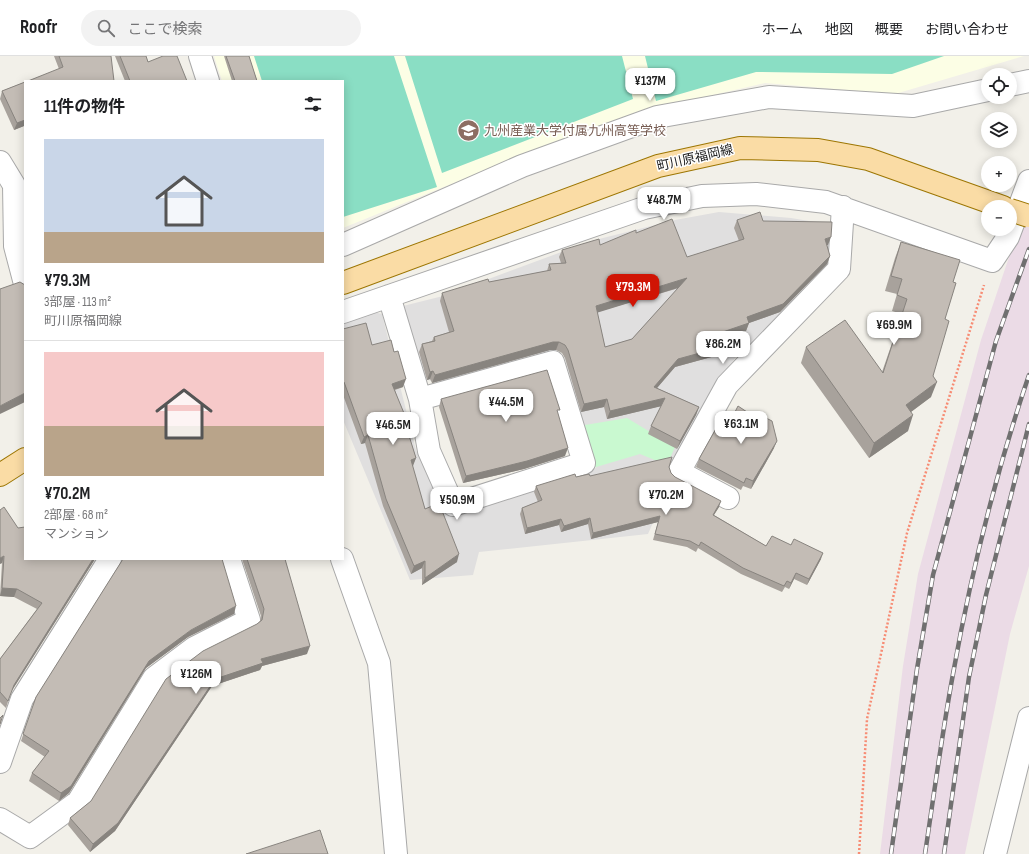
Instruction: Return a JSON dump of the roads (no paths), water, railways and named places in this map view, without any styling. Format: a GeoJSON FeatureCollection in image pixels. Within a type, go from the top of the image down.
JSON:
{"type":"FeatureCollection","features":[{"type":"Feature","properties":{"kind":"main road","name":"町川原福岡線"},"geometry":{"type":"LineString","coordinates":[[344,284],[658,166],[740,148],[818,150],[868,159],[983,200]]}},
{"type":"Feature","properties":{"kind":"main road"},"geometry":{"type":"LineString","coordinates":[[1017,212],[1029,216]]}},
{"type":"Feature","properties":{"kind":"main road"},"geometry":{"type":"LineString","coordinates":[[0,475],[24,460]]}},
{"type":"Feature","properties":{"kind":"street"},"geometry":{"type":"LineString","coordinates":[[200,56],[208,80]]}},
{"type":"Feature","properties":{"kind":"street"},"geometry":{"type":"LineString","coordinates":[[1017,84],[1029,81]]}},
{"type":"Feature","properties":{"kind":"street"},"geometry":{"type":"LineString","coordinates":[[344,245],[522,166],[657,117],[769,97],[913,106],[981,91]]}},
{"type":"Feature","properties":{"kind":"street"},"geometry":{"type":"LineString","coordinates":[[0,162],[14,185],[15,246],[24,280]]}},
{"type":"Feature","properties":{"kind":"street"},"geometry":{"type":"LineString","coordinates":[[344,312],[644,208],[702,196],[756,194],[826,202],[992,261],[1008,237],[1029,181]]}},
{"type":"Feature","properties":{"kind":"street"},"geometry":{"type":"LineString","coordinates":[[728,498],[679,472],[727,385],[839,269],[843,207]]}},
{"type":"Feature","properties":{"kind":"street"},"geometry":{"type":"LineString","coordinates":[[390,296],[420,400],[429,451],[453,504],[584,463],[553,362],[420,400]]}},
{"type":"Feature","properties":{"kind":"street"},"geometry":{"type":"LineString","coordinates":[[0,762],[22,699],[109,560]]}},
{"type":"Feature","properties":{"kind":"street"},"geometry":{"type":"LineString","coordinates":[[0,819],[30,837],[78,802],[154,678],[194,648],[248,620],[229,560]]}},
{"type":"Feature","properties":{"kind":"street"},"geometry":{"type":"LineString","coordinates":[[342,560],[379,663],[396,854]]}},
{"type":"Feature","properties":{"kind":"street"},"geometry":{"type":"LineString","coordinates":[[995,854],[1029,718]]}},
{"type":"Feature","properties":{"kind":"railway"},"geometry":{"type":"LineString","coordinates":[[891,854],[917,669],[933,575],[996,341],[1029,249]]}},
{"type":"Feature","properties":{"kind":"railway"},"geometry":{"type":"LineString","coordinates":[[925,854],[949,696],[976,561],[995,486],[1029,375]]}},
{"type":"Feature","properties":{"kind":"railway"},"geometry":{"type":"LineString","coordinates":[[944,854],[969,677],[986,595],[1029,424]]}},
{"type":"Feature","properties":{"kind":"place","name":"九州産業大学付属九州高等学校"},"geometry":{"type":"Point","coordinates":[468,131]}}]}
